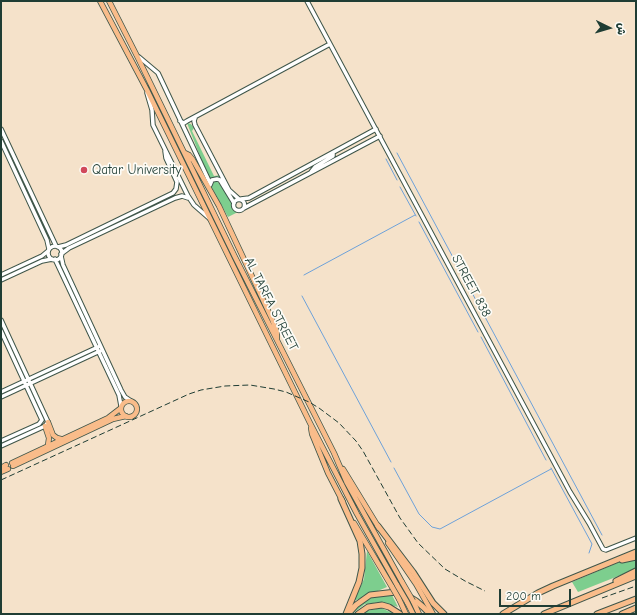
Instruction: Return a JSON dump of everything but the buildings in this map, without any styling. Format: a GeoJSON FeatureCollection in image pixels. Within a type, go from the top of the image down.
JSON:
{"type":"FeatureCollection","features":[{"type":"Feature","properties":{"kind":"highway"},"geometry":{"type":"LineString","coordinates":[[341,499],[360,541],[362,554],[362,568],[359,582],[347,614]]}},
{"type":"Feature","properties":{"kind":"highway"},"geometry":{"type":"LineString","coordinates":[[378,526],[413,572],[433,603],[444,614]]}},
{"type":"Feature","properties":{"kind":"highway"},"geometry":{"type":"LineString","coordinates":[[504,613],[538,592],[636,552]]}},
{"type":"Feature","properties":{"kind":"highway"},"geometry":{"type":"LineString","coordinates":[[602,566],[636,557]]}},
{"type":"Feature","properties":{"kind":"highway"},"geometry":{"type":"LineString","coordinates":[[608,587],[636,571]]}},
{"type":"Feature","properties":{"kind":"highway"},"geometry":{"type":"LineString","coordinates":[[544,614],[636,576]]}},
{"type":"Feature","properties":{"kind":"highway"},"geometry":{"type":"LineString","coordinates":[[347,614],[356,605],[370,595],[396,592],[403,593],[416,601],[430,614]]}},
{"type":"Feature","properties":{"kind":"highway"},"geometry":{"type":"LineString","coordinates":[[597,614],[636,599]]}},
{"type":"Feature","properties":{"kind":"highway"},"geometry":{"type":"LineString","coordinates":[[358,614],[368,607],[382,605],[389,607],[400,614]]}},
{"type":"Feature","properties":{"kind":"highway"},"geometry":{"type":"LineString","coordinates":[[622,614],[636,608]]}},
{"type":"Feature","properties":{"kind":"main road","name":"AL TARFA STREET"},"geometry":{"type":"LineString","coordinates":[[100,1],[147,90],[310,423],[357,514],[413,614]]}},
{"type":"Feature","properties":{"kind":"main road"},"geometry":{"type":"LineString","coordinates":[[106,1],[116,15]]}},
{"type":"Feature","properties":{"kind":"main road","name":"AL TARFA STREET"},"geometry":{"type":"LineString","coordinates":[[109,1],[350,488],[419,614]]}},
{"type":"Feature","properties":{"kind":"main road"},"geometry":{"type":"LineString","coordinates":[[184,153],[189,155],[193,160],[248,265],[272,319],[277,332],[277,340]]}},
{"type":"Feature","properties":{"kind":"main road"},"geometry":{"type":"LineString","coordinates":[[1,468],[10,466],[113,420],[126,416],[132,416],[137,411],[136,404],[131,401],[125,402],[111,416],[48,445],[10,466],[1,472]]}},
{"type":"Feature","properties":{"kind":"main road"},"geometry":{"type":"LineString","coordinates":[[121,407],[122,413],[126,416]]}},
{"type":"Feature","properties":{"kind":"main road"},"geometry":{"type":"LineString","coordinates":[[310,423],[317,448],[341,499],[399,599],[406,614]]}},
{"type":"Feature","properties":{"kind":"main road"},"geometry":{"type":"LineString","coordinates":[[46,424],[53,436],[61,439]]}},
{"type":"Feature","properties":{"kind":"main road"},"geometry":{"type":"LineString","coordinates":[[46,424],[49,438],[48,445]]}},
{"type":"Feature","properties":{"kind":"main road"},"geometry":{"type":"LineString","coordinates":[[334,453],[394,552],[416,584],[433,614]]}},
{"type":"Feature","properties":{"kind":"street","name":"STREET 838"},"geometry":{"type":"LineString","coordinates":[[307,1],[570,492],[603,549],[606,550],[636,538]]}},
{"type":"Feature","properties":{"kind":"street"},"geometry":{"type":"LineString","coordinates":[[187,122],[330,44]]}},
{"type":"Feature","properties":{"kind":"street"},"geometry":{"type":"LineString","coordinates":[[137,55],[158,72],[210,183],[210,190]]}},
{"type":"Feature","properties":{"kind":"street","name":"AL TARFA STREET"},"geometry":{"type":"LineString","coordinates":[[147,90],[154,125],[165,151],[188,198],[210,220]]}},
{"type":"Feature","properties":{"kind":"street"},"geometry":{"type":"LineString","coordinates":[[196,117],[194,120],[195,125],[230,190],[244,202],[244,208]]}},
{"type":"Feature","properties":{"kind":"street"},"geometry":{"type":"LineString","coordinates":[[180,121],[195,125]]}},
{"type":"Feature","properties":{"kind":"street"},"geometry":{"type":"LineString","coordinates":[[1,129],[57,246],[61,250],[63,265],[118,388],[121,407]]}},
{"type":"Feature","properties":{"kind":"street"},"geometry":{"type":"LineString","coordinates":[[234,202],[240,199],[247,199],[376,129]]}},
{"type":"Feature","properties":{"kind":"street"},"geometry":{"type":"LineString","coordinates":[[210,183],[214,179],[220,180],[234,202],[234,206],[241,210],[380,136]]}},
{"type":"Feature","properties":{"kind":"street"},"geometry":{"type":"LineString","coordinates":[[1,141],[47,240],[48,256],[53,259],[100,349]]}},
{"type":"Feature","properties":{"kind":"street"},"geometry":{"type":"LineString","coordinates":[[352,143],[355,149]]}},
{"type":"Feature","properties":{"kind":"street"},"geometry":{"type":"LineString","coordinates":[[1,275],[42,256],[52,246],[66,245],[169,196],[175,191],[177,184],[166,158],[165,151]]}},
{"type":"Feature","properties":{"kind":"street"},"geometry":{"type":"LineString","coordinates":[[310,173],[315,167],[332,157],[333,153]]}},
{"type":"Feature","properties":{"kind":"street"},"geometry":{"type":"LineString","coordinates":[[10,161],[15,159]]}},
{"type":"Feature","properties":{"kind":"street"},"geometry":{"type":"LineString","coordinates":[[169,196],[171,201]]}},
{"type":"Feature","properties":{"kind":"street"},"geometry":{"type":"LineString","coordinates":[[1,280],[42,261],[53,259],[61,255],[69,248],[181,196],[188,198]]}},
{"type":"Feature","properties":{"kind":"street"},"geometry":{"type":"LineString","coordinates":[[159,201],[160,206]]}},
{"type":"Feature","properties":{"kind":"street"},"geometry":{"type":"LineString","coordinates":[[145,207],[147,212]]}},
{"type":"Feature","properties":{"kind":"street"},"geometry":{"type":"LineString","coordinates":[[137,211],[139,216]]}},
{"type":"Feature","properties":{"kind":"street"},"geometry":{"type":"LineString","coordinates":[[1,320],[29,379],[46,424],[1,446]]}},
{"type":"Feature","properties":{"kind":"street"},"geometry":{"type":"LineString","coordinates":[[1,332],[41,418],[41,422],[1,441]]}},
{"type":"Feature","properties":{"kind":"street"},"geometry":{"type":"LineString","coordinates":[[1,392],[100,349]]}},
{"type":"Feature","properties":{"kind":"street"},"geometry":{"type":"LineString","coordinates":[[1,397],[31,384],[100,349]]}},
{"type":"Feature","properties":{"kind":"street"},"geometry":{"type":"LineString","coordinates":[[1,388],[6,390]]}},
{"type":"Feature","properties":{"kind":"street"},"geometry":{"type":"LineString","coordinates":[[118,388],[124,396],[131,401]]}},
{"type":"Feature","properties":{"kind":"street"},"geometry":{"type":"LineString","coordinates":[[33,400],[37,398]]}},
{"type":"Feature","properties":{"kind":"green space"},"geometry":{"type":"Polygon","coordinates":[[[187,123],[191,124],[194,128],[192,131],[214,176],[221,175],[222,179],[216,177],[209,179],[187,123]]]}},
{"type":"Feature","properties":{"kind":"green space"},"geometry":{"type":"Polygon","coordinates":[[[214,180],[217,181],[232,201],[233,210],[238,212],[228,217],[211,186],[214,180]]]}},
{"type":"Feature","properties":{"kind":"green space"},"geometry":{"type":"Polygon","coordinates":[[[367,551],[387,587],[354,601],[364,579],[367,551]]]}},
{"type":"Feature","properties":{"kind":"green space"},"geometry":{"type":"Polygon","coordinates":[[[636,555],[636,569],[578,592],[572,582],[636,555]]]}},
{"type":"Feature","properties":{"kind":"green space"},"geometry":{"type":"Polygon","coordinates":[[[392,595],[398,607],[381,602],[365,604],[352,614],[356,608],[368,599],[378,596],[392,595]]]}},
{"type":"Feature","properties":{"kind":"green space"},"geometry":{"type":"Polygon","coordinates":[[[381,608],[395,614],[364,614],[367,611],[381,608]]]}},
{"type":"Feature","properties":{"kind":"waterway"},"geometry":{"type":"LineString","coordinates":[[397,153],[602,535]]}},
{"type":"Feature","properties":{"kind":"waterway"},"geometry":{"type":"LineString","coordinates":[[386,159],[397,180]]}},
{"type":"Feature","properties":{"kind":"waterway"},"geometry":{"type":"LineString","coordinates":[[400,187],[416,216]]}},
{"type":"Feature","properties":{"kind":"waterway"},"geometry":{"type":"LineString","coordinates":[[304,275],[415,215]]}},
{"type":"Feature","properties":{"kind":"waterway"},"geometry":{"type":"LineString","coordinates":[[419,222],[478,332]]}},
{"type":"Feature","properties":{"kind":"waterway"},"geometry":{"type":"LineString","coordinates":[[302,296],[391,462]]}},
{"type":"Feature","properties":{"kind":"waterway"},"geometry":{"type":"LineString","coordinates":[[481,337],[546,460]]}},
{"type":"Feature","properties":{"kind":"waterway"},"geometry":{"type":"LineString","coordinates":[[394,468],[419,514],[432,527],[440,529],[551,469]]}},
{"type":"Feature","properties":{"kind":"waterway"},"geometry":{"type":"LineString","coordinates":[[551,468],[592,544],[589,553]]}},
{"type":"Feature","properties":{"kind":"railway"},"geometry":{"type":"LineString","coordinates":[[1,480],[189,394],[201,390],[225,386],[250,385],[274,389],[286,392],[309,402],[339,423],[363,451],[400,518],[418,543],[445,569],[485,591]]}},
{"type":"Feature","properties":{"kind":"railway"},"geometry":{"type":"LineString","coordinates":[[602,598],[636,586]]}},
{"type":"Feature","properties":{"kind":"place","name":"Qatar University"},"geometry":{"type":"Point","coordinates":[84,170]}}]}
